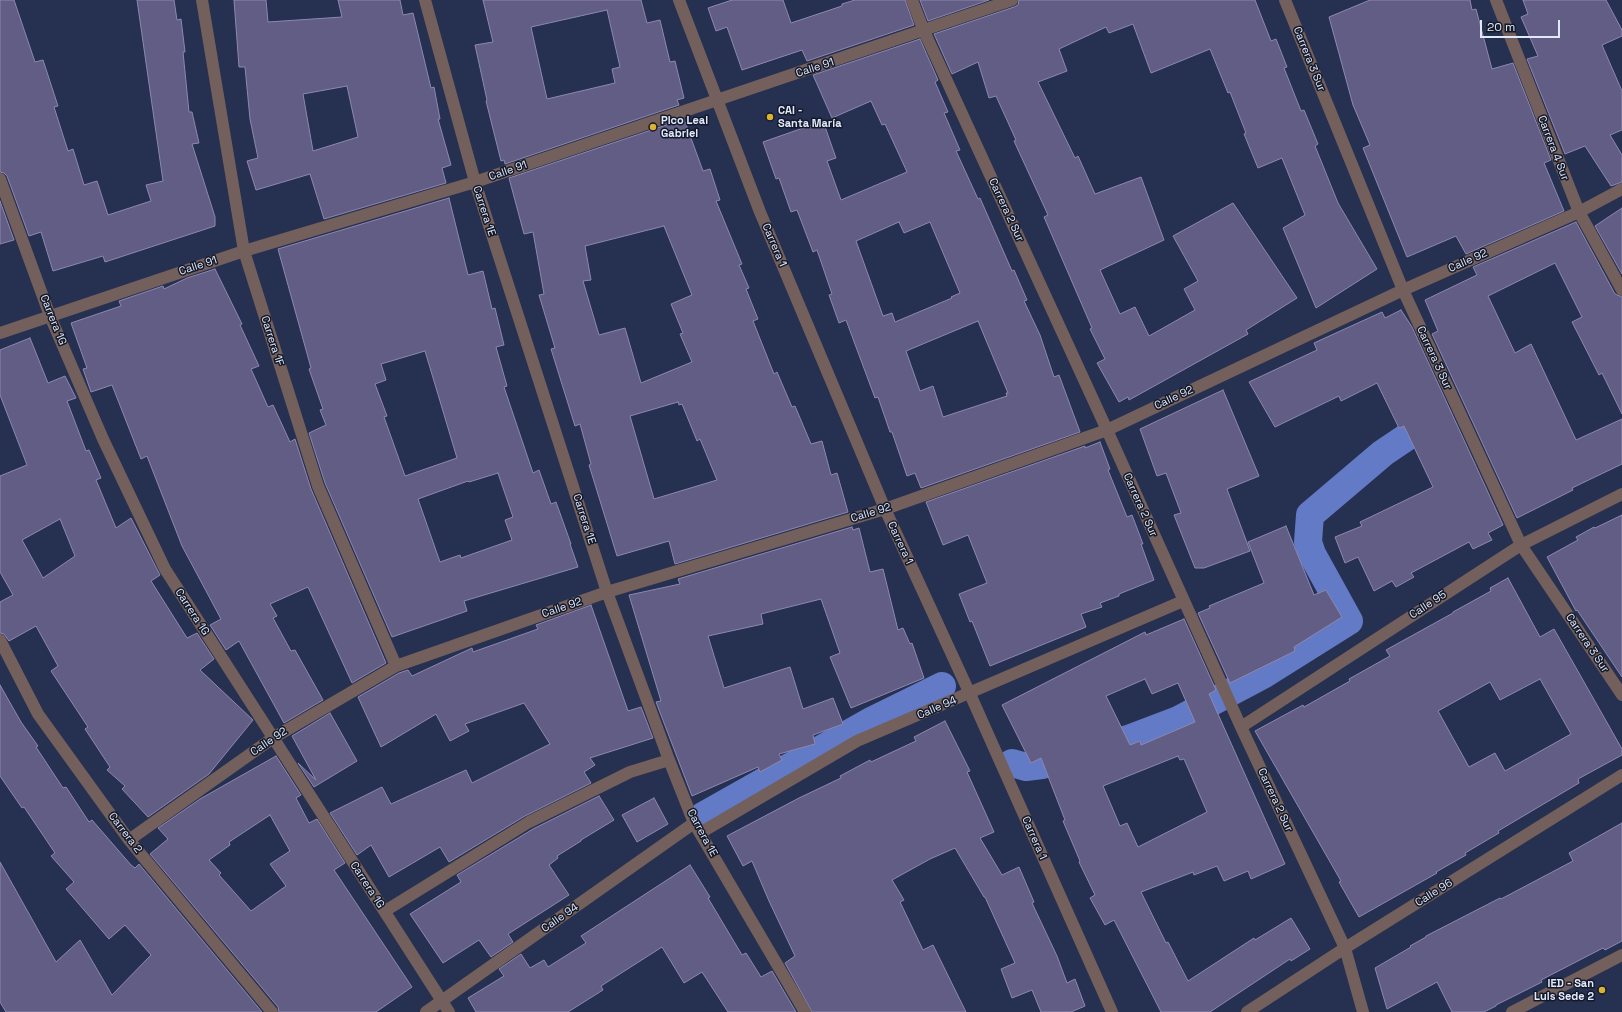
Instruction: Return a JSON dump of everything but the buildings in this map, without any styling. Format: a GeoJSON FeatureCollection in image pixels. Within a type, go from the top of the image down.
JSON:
{"type":"FeatureCollection","features":[{"type":"Feature","properties":{"kind":"street","name":"Carrera 1F"},"geometry":{"type":"LineString","coordinates":[[202,0],[244,251],[318,486],[396,666]]}},
{"type":"Feature","properties":{"kind":"street","name":"Carrera 1E"},"geometry":{"type":"LineString","coordinates":[[425,0],[475,182],[607,592],[669,760],[697,828],[805,1012]]}},
{"type":"Feature","properties":{"kind":"street","name":"Carrera 1"},"geometry":{"type":"LineString","coordinates":[[679,0],[760,212],[885,509],[970,694],[1112,1012]]}},
{"type":"Feature","properties":{"kind":"street","name":"Carrera 2 Sur"},"geometry":{"type":"LineString","coordinates":[[912,0],[924,31],[1107,430],[1223,688],[1345,948],[1363,1012]]}},
{"type":"Feature","properties":{"kind":"street","name":"Calle 91"},"geometry":{"type":"LineString","coordinates":[[0,333],[244,251],[475,182],[1012,0]]}},
{"type":"Feature","properties":{"kind":"street","name":"Carrera 3 Sur"},"geometry":{"type":"LineString","coordinates":[[1285,0],[1403,290],[1521,545],[1622,695]]}},
{"type":"Feature","properties":{"kind":"street","name":"Carrera 4 Sur"},"geometry":{"type":"LineString","coordinates":[[1496,0],[1578,212],[1622,290]]}},
{"type":"Feature","properties":{"kind":"street","name":"Carrera 1G"},"geometry":{"type":"LineString","coordinates":[[0,179],[50,316],[103,439],[165,569],[449,1012]]}},
{"type":"Feature","properties":{"kind":"street","name":"Calle 92"},"geometry":{"type":"LineString","coordinates":[[130,840],[272,738],[396,666],[607,592],[885,509],[1107,430],[1403,290],[1578,212],[1622,189]]}},
{"type":"Feature","properties":{"kind":"street","name":"Calle 95"},"geometry":{"type":"LineString","coordinates":[[1241,726],[1521,545],[1622,494]]}},
{"type":"Feature","properties":{"kind":"street","name":"Calle 94"},"geometry":{"type":"LineString","coordinates":[[426,1012],[697,828],[857,741],[970,694],[1184,601]]}},
{"type":"Feature","properties":{"kind":"street","name":"Carrera 2"},"geometry":{"type":"LineString","coordinates":[[0,640],[38,714],[130,840],[272,1012]]}},
{"type":"Feature","properties":{"kind":"street"},"geometry":{"type":"LineString","coordinates":[[385,911],[529,822],[630,772],[669,760]]}},
{"type":"Feature","properties":{"kind":"street","name":"Calle 96"},"geometry":{"type":"LineString","coordinates":[[1247,1012],[1345,948],[1622,775]]}},
{"type":"Feature","properties":{"kind":"street"},"geometry":{"type":"LineString","coordinates":[[1512,1012],[1622,954]]}},
{"type":"Feature","properties":{"kind":"waterway"},"geometry":{"type":"LineString","coordinates":[[1012,763],[1026,767],[1042,765],[1128,739],[1178,720],[1263,675],[1349,621],[1312,554],[1308,542],[1310,515],[1383,453],[1438,416]]}},
{"type":"Feature","properties":{"kind":"waterway"},"geometry":{"type":"LineString","coordinates":[[703,816],[873,720],[942,686]]}},
{"type":"Feature","properties":{"kind":"place","name":"CAI - Santa María"},"geometry":{"type":"Point","coordinates":[770,117]}},
{"type":"Feature","properties":{"kind":"place","name":"Pico Leal Gabriel"},"geometry":{"type":"Point","coordinates":[653,127]}},
{"type":"Feature","properties":{"kind":"place","name":"IED - San Luis Sede 2"},"geometry":{"type":"Point","coordinates":[1602,990]}}]}
